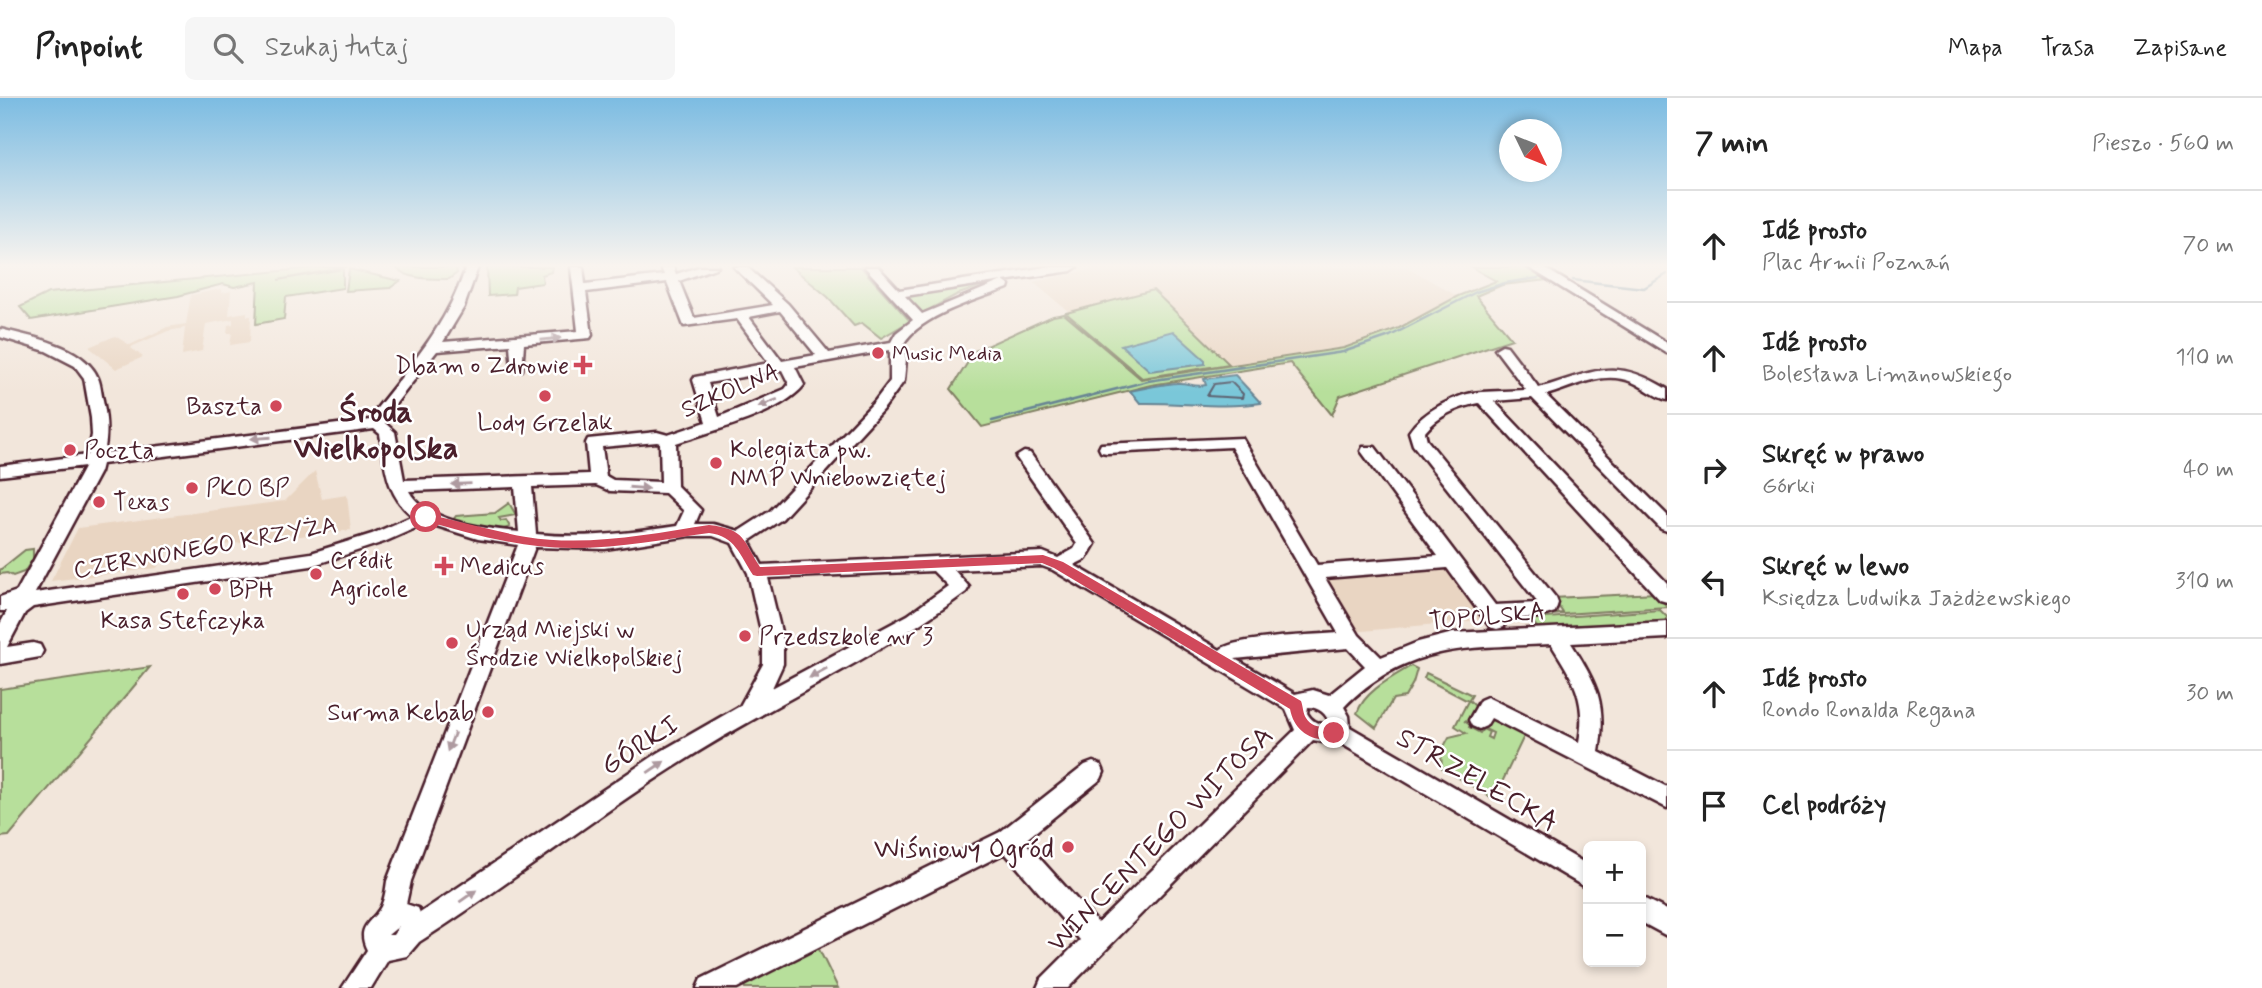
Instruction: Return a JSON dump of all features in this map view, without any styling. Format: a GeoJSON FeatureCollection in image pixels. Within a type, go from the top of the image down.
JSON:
{"type":"FeatureCollection","features":[{"type":"Feature","properties":{"kind":"street"},"geometry":{"type":"LineString","coordinates":[[377,424],[380,415],[432,347],[455,309]]}},
{"type":"Feature","properties":{"kind":"street"},"geometry":{"type":"LineString","coordinates":[[432,347],[585,335],[582,309]]}},
{"type":"Feature","properties":{"kind":"street"},"geometry":{"type":"LineString","coordinates":[[683,309],[689,323],[774,309]]}},
{"type":"Feature","properties":{"kind":"street"},"geometry":{"type":"LineString","coordinates":[[784,309],[826,358]]}},
{"type":"Feature","properties":{"kind":"street"},"geometry":{"type":"LineString","coordinates":[[909,309],[921,321]]}},
{"type":"Feature","properties":{"kind":"street"},"geometry":{"type":"LineString","coordinates":[[0,471],[264,437],[286,438],[377,424],[387,432],[398,486],[407,503],[426,517],[528,541],[574,544],[622,542],[709,529],[729,533],[740,539],[776,515],[880,404],[897,380],[899,359],[896,345],[903,333],[947,309]]}},
{"type":"Feature","properties":{"kind":"street"},"geometry":{"type":"LineString","coordinates":[[1601,309],[1667,349]]}},
{"type":"Feature","properties":{"kind":"street"},"geometry":{"type":"LineString","coordinates":[[740,314],[782,366]]}},
{"type":"Feature","properties":{"kind":"street"},"geometry":{"type":"LineString","coordinates":[[0,333],[51,348],[80,363],[86,370],[97,399],[99,418],[95,460],[17,602],[0,642]]}},
{"type":"Feature","properties":{"kind":"street"},"geometry":{"type":"LineString","coordinates":[[517,342],[517,367]]}},
{"type":"Feature","properties":{"kind":"street"},"geometry":{"type":"LineString","coordinates":[[713,424],[700,380],[896,345]]}},
{"type":"Feature","properties":{"kind":"street"},"geometry":{"type":"LineString","coordinates":[[1502,349],[1523,380],[1667,525]]}},
{"type":"Feature","properties":{"kind":"street","name":"SZKOLNA"},"geometry":{"type":"LineString","coordinates":[[598,479],[594,443],[663,439],[713,424],[794,392],[797,385],[782,366]]}},
{"type":"Feature","properties":{"kind":"street"},"geometry":{"type":"LineString","coordinates":[[1491,613],[1540,610],[1548,607],[1549,603],[1417,436],[1420,426],[1465,399],[1536,393],[1590,375],[1610,373],[1640,380],[1667,396]]}},
{"type":"Feature","properties":{"kind":"street"},"geometry":{"type":"LineString","coordinates":[[1481,396],[1667,595]]}},
{"type":"Feature","properties":{"kind":"street"},"geometry":{"type":"LineString","coordinates":[[663,439],[669,488]]}},
{"type":"Feature","properties":{"kind":"street"},"geometry":{"type":"LineString","coordinates":[[1107,448],[1236,442],[1352,640],[1378,666]]}},
{"type":"Feature","properties":{"kind":"street"},"geometry":{"type":"LineString","coordinates":[[1369,451],[1508,638]]}},
{"type":"Feature","properties":{"kind":"street"},"geometry":{"type":"LineString","coordinates":[[1024,457],[1086,544],[1080,554],[1059,565]]}},
{"type":"Feature","properties":{"kind":"street"},"geometry":{"type":"LineString","coordinates":[[398,486],[598,479],[610,485],[669,488],[693,510],[682,533]]}},
{"type":"Feature","properties":{"kind":"street"},"geometry":{"type":"LineString","coordinates":[[392,915],[399,881],[528,541],[523,481]]}},
{"type":"Feature","properties":{"kind":"street","name":"CZERWONEGO KRZYŻA"},"geometry":{"type":"LineString","coordinates":[[17,602],[312,559],[378,538],[426,517]]}},
{"type":"Feature","properties":{"kind":"street","name":"GÓRKI"},"geometry":{"type":"LineString","coordinates":[[411,933],[666,760],[747,712],[762,689],[773,664],[773,640],[757,572],[743,550],[740,539]]}},
{"type":"Feature","properties":{"kind":"street"},"geometry":{"type":"LineString","coordinates":[[757,572],[1043,559],[1059,565],[1296,705],[1299,720],[1310,730],[1328,734],[1340,726],[1339,716],[1331,706],[1311,698],[1299,701],[1296,705]]}},
{"type":"Feature","properties":{"kind":"street"},"geometry":{"type":"LineString","coordinates":[[1314,572],[1453,561]]}},
{"type":"Feature","properties":{"kind":"street"},"geometry":{"type":"LineString","coordinates":[[747,712],[915,620],[960,587],[938,564]]}},
{"type":"Feature","properties":{"kind":"street","name":"TOPOLSKA"},"geometry":{"type":"LineString","coordinates":[[1331,706],[1378,666],[1421,647],[1453,641],[1667,630]]}},
{"type":"Feature","properties":{"kind":"street"},"geometry":{"type":"LineString","coordinates":[[1556,636],[1590,691],[1594,724],[1587,757]]}},
{"type":"Feature","properties":{"kind":"street"},"geometry":{"type":"LineString","coordinates":[[1222,661],[1230,652],[1252,648],[1352,640]]}},
{"type":"Feature","properties":{"kind":"street"},"geometry":{"type":"LineString","coordinates":[[0,656],[33,651]]}},
{"type":"Feature","properties":{"kind":"street"},"geometry":{"type":"LineString","coordinates":[[1479,720],[1487,706],[1667,798]]}},
{"type":"Feature","properties":{"kind":"street","name":"WINCENTEGO WITOSA"},"geometry":{"type":"LineString","coordinates":[[1050,988],[1310,730]]}},
{"type":"Feature","properties":{"kind":"street","name":"STRZELECKA"},"geometry":{"type":"LineString","coordinates":[[1337,730],[1583,875]]}},
{"type":"Feature","properties":{"kind":"street"},"geometry":{"type":"LineString","coordinates":[[710,988],[1008,840],[1093,772]]}},
{"type":"Feature","properties":{"kind":"street"},"geometry":{"type":"LineString","coordinates":[[1008,840],[1097,941]]}},
{"type":"Feature","properties":{"kind":"street"},"geometry":{"type":"LineString","coordinates":[[1646,912],[1667,924]]}},
{"type":"Feature","properties":{"kind":"street"},"geometry":{"type":"LineString","coordinates":[[398,913],[409,917],[411,933],[398,947],[381,948],[375,940],[377,928],[392,915],[398,913]]}},
{"type":"Feature","properties":{"kind":"street"},"geometry":{"type":"LineString","coordinates":[[355,988],[381,948]]}},
{"type":"Feature","properties":{"kind":"shaded area"},"geometry":{"type":"Polygon","coordinates":[[[189,309],[230,309],[229,315],[247,312],[247,316],[251,316],[250,342],[230,345],[232,333],[227,333],[228,325],[233,324],[233,319],[206,324],[202,351],[182,355],[185,328],[168,331],[133,346],[131,348],[143,357],[116,369],[89,347],[115,336],[130,345],[167,327],[186,324],[189,309]]]}},
{"type":"Feature","properties":{"kind":"shaded area"},"geometry":{"type":"Polygon","coordinates":[[[1065,309],[1433,309],[1398,327],[1343,347],[1141,378],[1065,313],[1068,311],[1065,309]]]}},
{"type":"Feature","properties":{"kind":"shaded area"},"geometry":{"type":"Polygon","coordinates":[[[315,471],[322,499],[347,495],[351,530],[165,552],[157,568],[51,581],[78,528],[285,501],[315,471]]]}},
{"type":"Feature","properties":{"kind":"shaded area"},"geometry":{"type":"Polygon","coordinates":[[[1450,569],[1482,613],[1480,620],[1341,633],[1308,577],[1450,569]]]}},
{"type":"Feature","properties":{"kind":"green space"},"geometry":{"type":"Polygon","coordinates":[[[21,309],[101,309],[31,320],[21,309]]]}},
{"type":"Feature","properties":{"kind":"green space"},"geometry":{"type":"Polygon","coordinates":[[[257,309],[285,309],[284,319],[256,324],[257,309]]]}},
{"type":"Feature","properties":{"kind":"green space"},"geometry":{"type":"Polygon","coordinates":[[[838,309],[899,309],[910,321],[881,338],[862,323],[854,326],[838,309]]]}},
{"type":"Feature","properties":{"kind":"green space"},"geometry":{"type":"Polygon","coordinates":[[[1083,309],[1172,309],[1229,364],[1142,378],[1066,313],[1083,309]]]}},
{"type":"Feature","properties":{"kind":"green space"},"geometry":{"type":"Polygon","coordinates":[[[1435,309],[1486,309],[1512,339],[1340,396],[1332,415],[1290,363],[1151,385],[982,427],[951,389],[975,351],[1053,316],[1064,314],[1141,379],[1344,348],[1399,328],[1435,309]]]}},
{"type":"Feature","properties":{"kind":"green space"},"geometry":{"type":"Polygon","coordinates":[[[509,503],[516,515],[499,518],[501,521],[506,520],[510,527],[501,530],[452,521],[456,516],[495,513],[509,503]]]}},
{"type":"Feature","properties":{"kind":"green space"},"geometry":{"type":"Polygon","coordinates":[[[33,549],[33,559],[24,572],[13,576],[0,574],[0,570],[25,550],[33,549]]]}},
{"type":"Feature","properties":{"kind":"green space"},"geometry":{"type":"Polygon","coordinates":[[[1657,593],[1667,607],[1503,618],[1563,613],[1553,598],[1657,593]]]}},
{"type":"Feature","properties":{"kind":"green space"},"geometry":{"type":"Polygon","coordinates":[[[1660,610],[1667,617],[1667,624],[1540,631],[1531,619],[1660,610]]]}},
{"type":"Feature","properties":{"kind":"green space"},"geometry":{"type":"Polygon","coordinates":[[[1411,666],[1417,669],[1413,683],[1405,697],[1393,699],[1376,728],[1357,713],[1372,692],[1411,666]]]}},
{"type":"Feature","properties":{"kind":"green space"},"geometry":{"type":"Polygon","coordinates":[[[150,667],[9,836],[0,837],[0,689],[150,667]]]}},
{"type":"Feature","properties":{"kind":"green space"},"geometry":{"type":"Polygon","coordinates":[[[1426,673],[1472,695],[1469,700],[1477,708],[1472,713],[1475,715],[1471,723],[1464,721],[1469,727],[1480,733],[1483,729],[1489,732],[1487,737],[1491,739],[1493,733],[1483,728],[1489,717],[1526,732],[1494,799],[1442,768],[1441,752],[1449,737],[1466,733],[1455,726],[1468,701],[1424,678],[1426,673]]]}},
{"type":"Feature","properties":{"kind":"green space"},"geometry":{"type":"Polygon","coordinates":[[[814,939],[838,988],[745,988],[741,978],[814,939]]]}},
{"type":"Feature","properties":{"kind":"water"},"geometry":{"type":"Polygon","coordinates":[[[1173,331],[1205,360],[1205,364],[1150,371],[1121,345],[1173,331]]]}},
{"type":"Feature","properties":{"kind":"water"},"geometry":{"type":"Polygon","coordinates":[[[1235,375],[1261,403],[1140,403],[1130,391],[1177,383],[1202,386],[1206,385],[1204,379],[1235,375]]]}},
{"type":"Feature","properties":{"kind":"waterway"},"geometry":{"type":"LineString","coordinates":[[992,421],[1148,381],[1343,352],[1390,336],[1444,309]]}},
{"type":"Feature","properties":{"kind":"place","name":"Music Media"},"geometry":{"type":"Point","coordinates":[878,353]}},
{"type":"Feature","properties":{"kind":"place","name":"Dbam o Zdrowie"},"geometry":{"type":"Point","coordinates":[583,365]}},
{"type":"Feature","properties":{"kind":"place","name":"Lody Grzelak"},"geometry":{"type":"Point","coordinates":[545,396]}},
{"type":"Feature","properties":{"kind":"place","name":"Baszta"},"geometry":{"type":"Point","coordinates":[276,406]}},
{"type":"Feature","properties":{"kind":"place","name":"Poczta"},"geometry":{"type":"Point","coordinates":[70,450]}},
{"type":"Feature","properties":{"kind":"place","name":"Kolegiata pw. NMP Wniebowziętej"},"geometry":{"type":"Point","coordinates":[716,463]}},
{"type":"Feature","properties":{"kind":"place","name":"PKO BP"},"geometry":{"type":"Point","coordinates":[192,488]}},
{"type":"Feature","properties":{"kind":"place","name":"Texas"},"geometry":{"type":"Point","coordinates":[99,502]}},
{"type":"Feature","properties":{"kind":"place","name":"Medicus"},"geometry":{"type":"Point","coordinates":[444,566]}},
{"type":"Feature","properties":{"kind":"place","name":"Crédit Agricole"},"geometry":{"type":"Point","coordinates":[316,574]}},
{"type":"Feature","properties":{"kind":"place","name":"BPH"},"geometry":{"type":"Point","coordinates":[215,589]}},
{"type":"Feature","properties":{"kind":"place","name":"Kasa Stefczyka"},"geometry":{"type":"Point","coordinates":[183,594]}},
{"type":"Feature","properties":{"kind":"place","name":"Przedszkole nr 3"},"geometry":{"type":"Point","coordinates":[745,636]}},
{"type":"Feature","properties":{"kind":"place","name":"Urząd Miejski w Środzie Wielkopolskiej"},"geometry":{"type":"Point","coordinates":[452,643]}},
{"type":"Feature","properties":{"kind":"place","name":"Surma Kebab"},"geometry":{"type":"Point","coordinates":[488,712]}},
{"type":"Feature","properties":{"kind":"place","name":"Wiśniowy Ogród"},"geometry":{"type":"Point","coordinates":[1068,847]}},
{"type":"Feature","properties":{"kind":"district","name":"Środa Wielkopolska"},"geometry":{"type":"Point","coordinates":[376,428]}},
{"type":"Feature","properties":{"kind":"route"},"geometry":{"type":"LineString","coordinates":[[426,517],[528,541],[574,544],[622,542],[709,529],[721,530],[740,539],[743,550],[757,572],[1043,559],[1059,565],[1296,705],[1296,715],[1303,726],[1316,733],[1334,733]]}}]}
